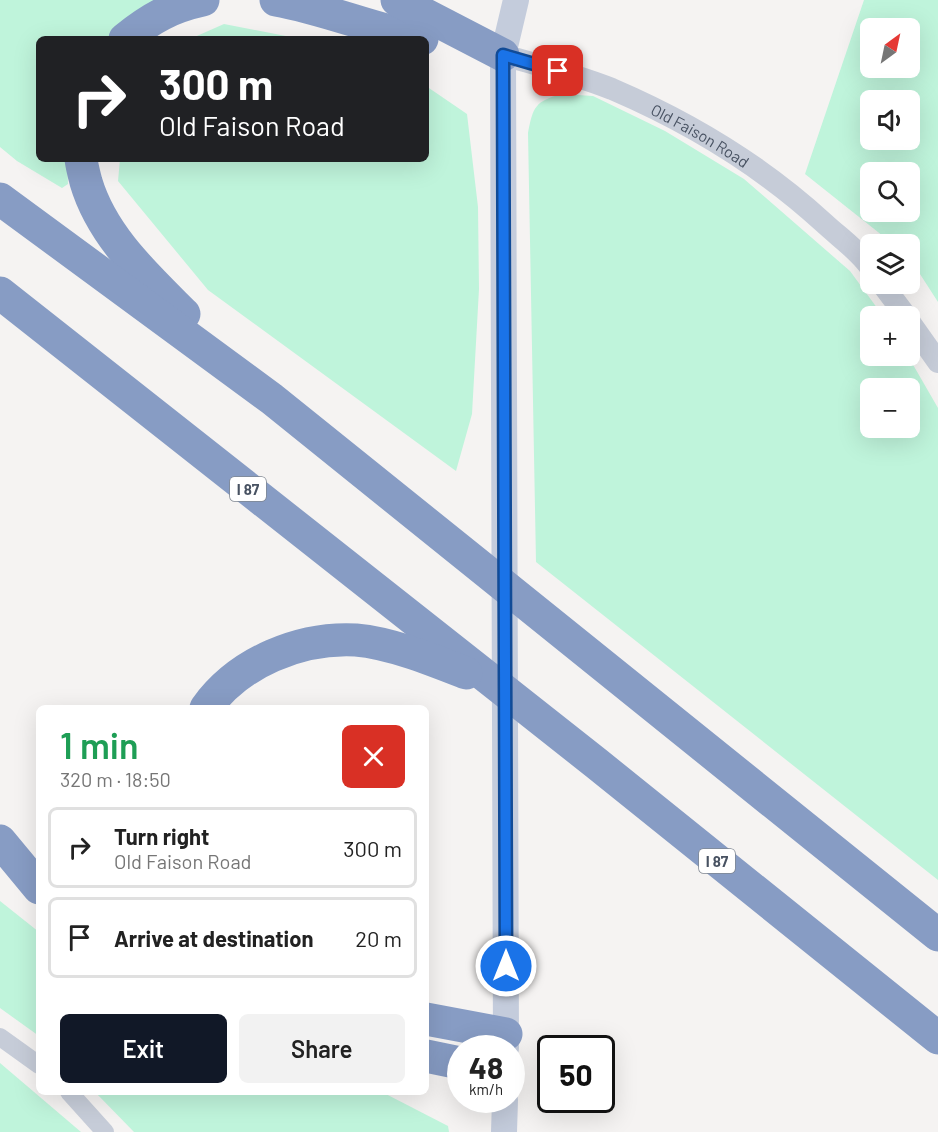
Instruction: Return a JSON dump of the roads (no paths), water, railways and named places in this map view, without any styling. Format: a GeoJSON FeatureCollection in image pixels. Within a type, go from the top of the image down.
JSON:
{"type":"FeatureCollection","features":[{"type":"Feature","properties":{"kind":"highway"},"geometry":{"type":"LineString","coordinates":[[129,36],[147,21],[178,6],[203,0]]}},
{"type":"Feature","properties":{"kind":"highway"},"geometry":{"type":"LineString","coordinates":[[276,0],[303,5],[407,36]]}},
{"type":"Feature","properties":{"kind":"highway"},"geometry":{"type":"LineString","coordinates":[[404,1],[503,55]]}},
{"type":"Feature","properties":{"kind":"highway"},"geometry":{"type":"LineString","coordinates":[[429,40],[503,55]]}},
{"type":"Feature","properties":{"kind":"highway"},"geometry":{"type":"LineString","coordinates":[[82,162],[92,203],[117,242],[143,274],[272,399]]}},
{"type":"Feature","properties":{"kind":"highway"},"geometry":{"type":"LineString","coordinates":[[0,199],[272,399],[938,935]]}},
{"type":"Feature","properties":{"kind":"highway","name":"I 87"},"geometry":{"type":"LineString","coordinates":[[0,293],[596,763],[938,1038]]}},
{"type":"Feature","properties":{"kind":"highway"},"geometry":{"type":"LineString","coordinates":[[209,705],[230,682],[256,663],[286,650],[321,642],[357,640],[429,659],[495,684]]}},
{"type":"Feature","properties":{"kind":"highway"},"geometry":{"type":"LineString","coordinates":[[0,841],[36,884]]}},
{"type":"Feature","properties":{"kind":"highway"},"geometry":{"type":"LineString","coordinates":[[429,1020],[484,1035]]}},
{"type":"Feature","properties":{"kind":"highway"},"geometry":{"type":"LineString","coordinates":[[429,1057],[447,1060]]}},
{"type":"Feature","properties":{"kind":"main road"},"geometry":{"type":"LineString","coordinates":[[506,1035],[503,55],[516,0]]}},
{"type":"Feature","properties":{"kind":"main road"},"geometry":{"type":"LineString","coordinates":[[504,1132],[505,1113]]}},
{"type":"Feature","properties":{"kind":"street","name":"Old Faison Road"},"geometry":{"type":"LineString","coordinates":[[503,55],[610,89],[662,112],[753,166],[797,199],[860,258]]}},
{"type":"Feature","properties":{"kind":"street"},"geometry":{"type":"LineString","coordinates":[[920,337],[938,362]]}},
{"type":"Feature","properties":{"kind":"street"},"geometry":{"type":"LineString","coordinates":[[0,1037],[36,1063]]}},
{"type":"Feature","properties":{"kind":"street"},"geometry":{"type":"LineString","coordinates":[[72,1095],[105,1132]]}}]}
